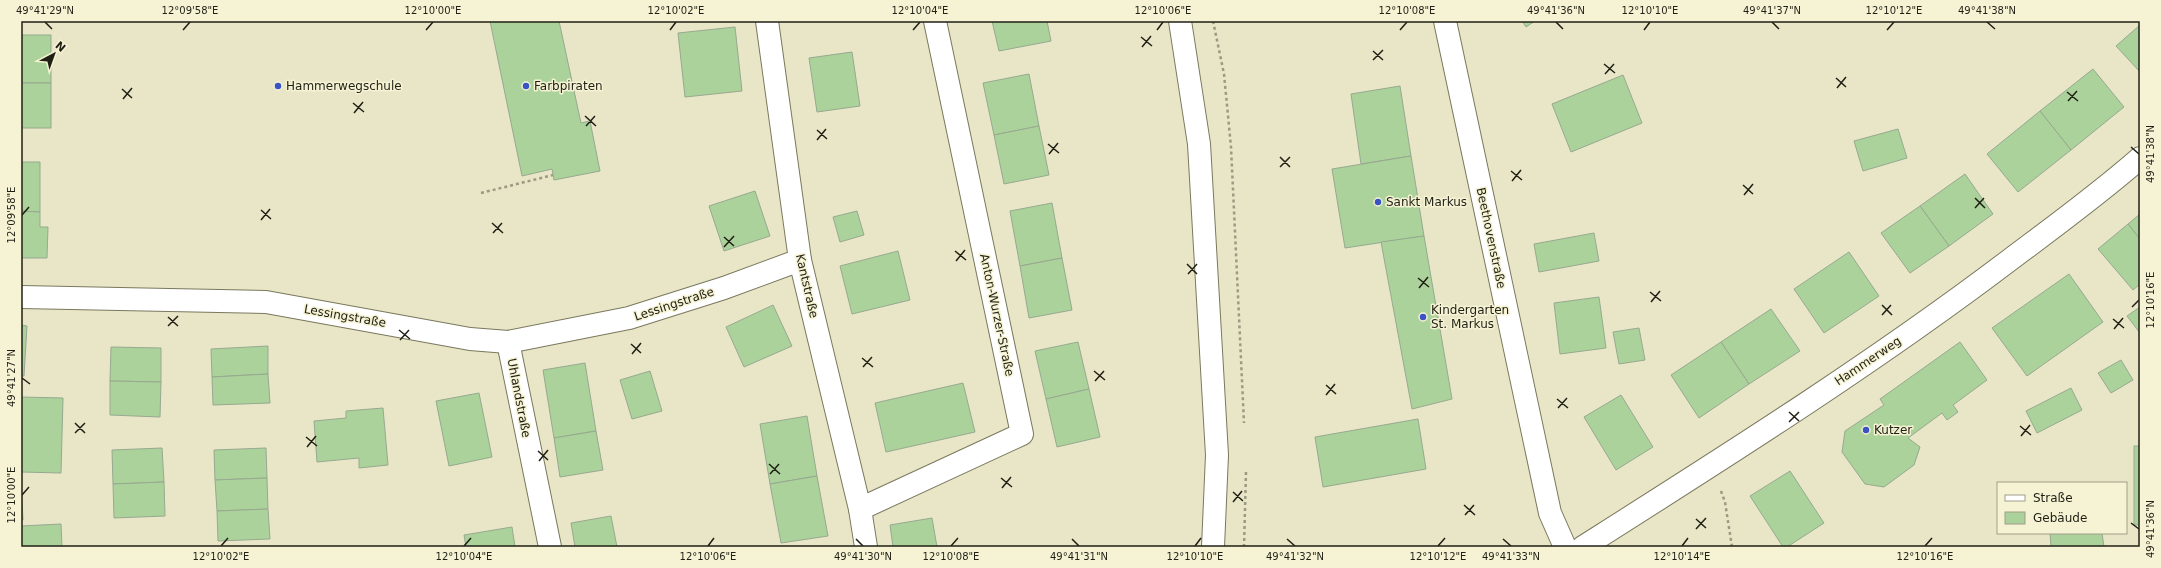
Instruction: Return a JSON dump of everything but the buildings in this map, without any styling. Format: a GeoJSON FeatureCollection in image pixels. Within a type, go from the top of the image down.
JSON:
{"type":"FeatureCollection","features":[{"type":"Feature","properties":{"kind":"street","name":"Kantstraße"},"geometry":{"type":"LineString","coordinates":[[767,21],[800,260],[860,510],[866,547]]}},
{"type":"Feature","properties":{"kind":"street","name":"Anton-Wurzer-Straße"},"geometry":{"type":"LineString","coordinates":[[860,510],[1022,434],[935,21]]}},
{"type":"Feature","properties":{"kind":"street"},"geometry":{"type":"LineString","coordinates":[[1180,21],[1199,144],[1217,455],[1213,547]]}},
{"type":"Feature","properties":{"kind":"street","name":"Beethovenstraße"},"geometry":{"type":"LineString","coordinates":[[1445,21],[1550,512],[1565,547]]}},
{"type":"Feature","properties":{"kind":"street","name":"Hammerweg"},"geometry":{"type":"LineString","coordinates":[[1583,547],[1710,466],[1942,311],[2104,190],[2140,158]]}},
{"type":"Feature","properties":{"kind":"street","name":"Lessingstraße"},"geometry":{"type":"LineString","coordinates":[[21,297],[266,302],[470,339],[508,342],[629,318],[724,288],[800,260]]}},
{"type":"Feature","properties":{"kind":"street","name":"Uhlandstraße"},"geometry":{"type":"LineString","coordinates":[[508,342],[550,547]]}},
{"type":"Feature","properties":{"kind":"path"},"geometry":{"type":"LineString","coordinates":[[481,193],[553,175]]}},
{"type":"Feature","properties":{"kind":"path"},"geometry":{"type":"LineString","coordinates":[[1710,466],[1725,502],[1732,547]]}},
{"type":"Feature","properties":{"kind":"place","name":"Hammerwegschule"},"geometry":{"type":"Point","coordinates":[278,86]}},
{"type":"Feature","properties":{"kind":"place","name":"Farbpiraten"},"geometry":{"type":"Point","coordinates":[526,86]}},
{"type":"Feature","properties":{"kind":"place","name":"Sankt Markus"},"geometry":{"type":"Point","coordinates":[1378,202]}},
{"type":"Feature","properties":{"kind":"place","name":"Kindergarten St. Markus"},"geometry":{"type":"Point","coordinates":[1423,317]}},
{"type":"Feature","properties":{"kind":"place","name":"Kutzer"},"geometry":{"type":"Point","coordinates":[1866,430]}}]}
